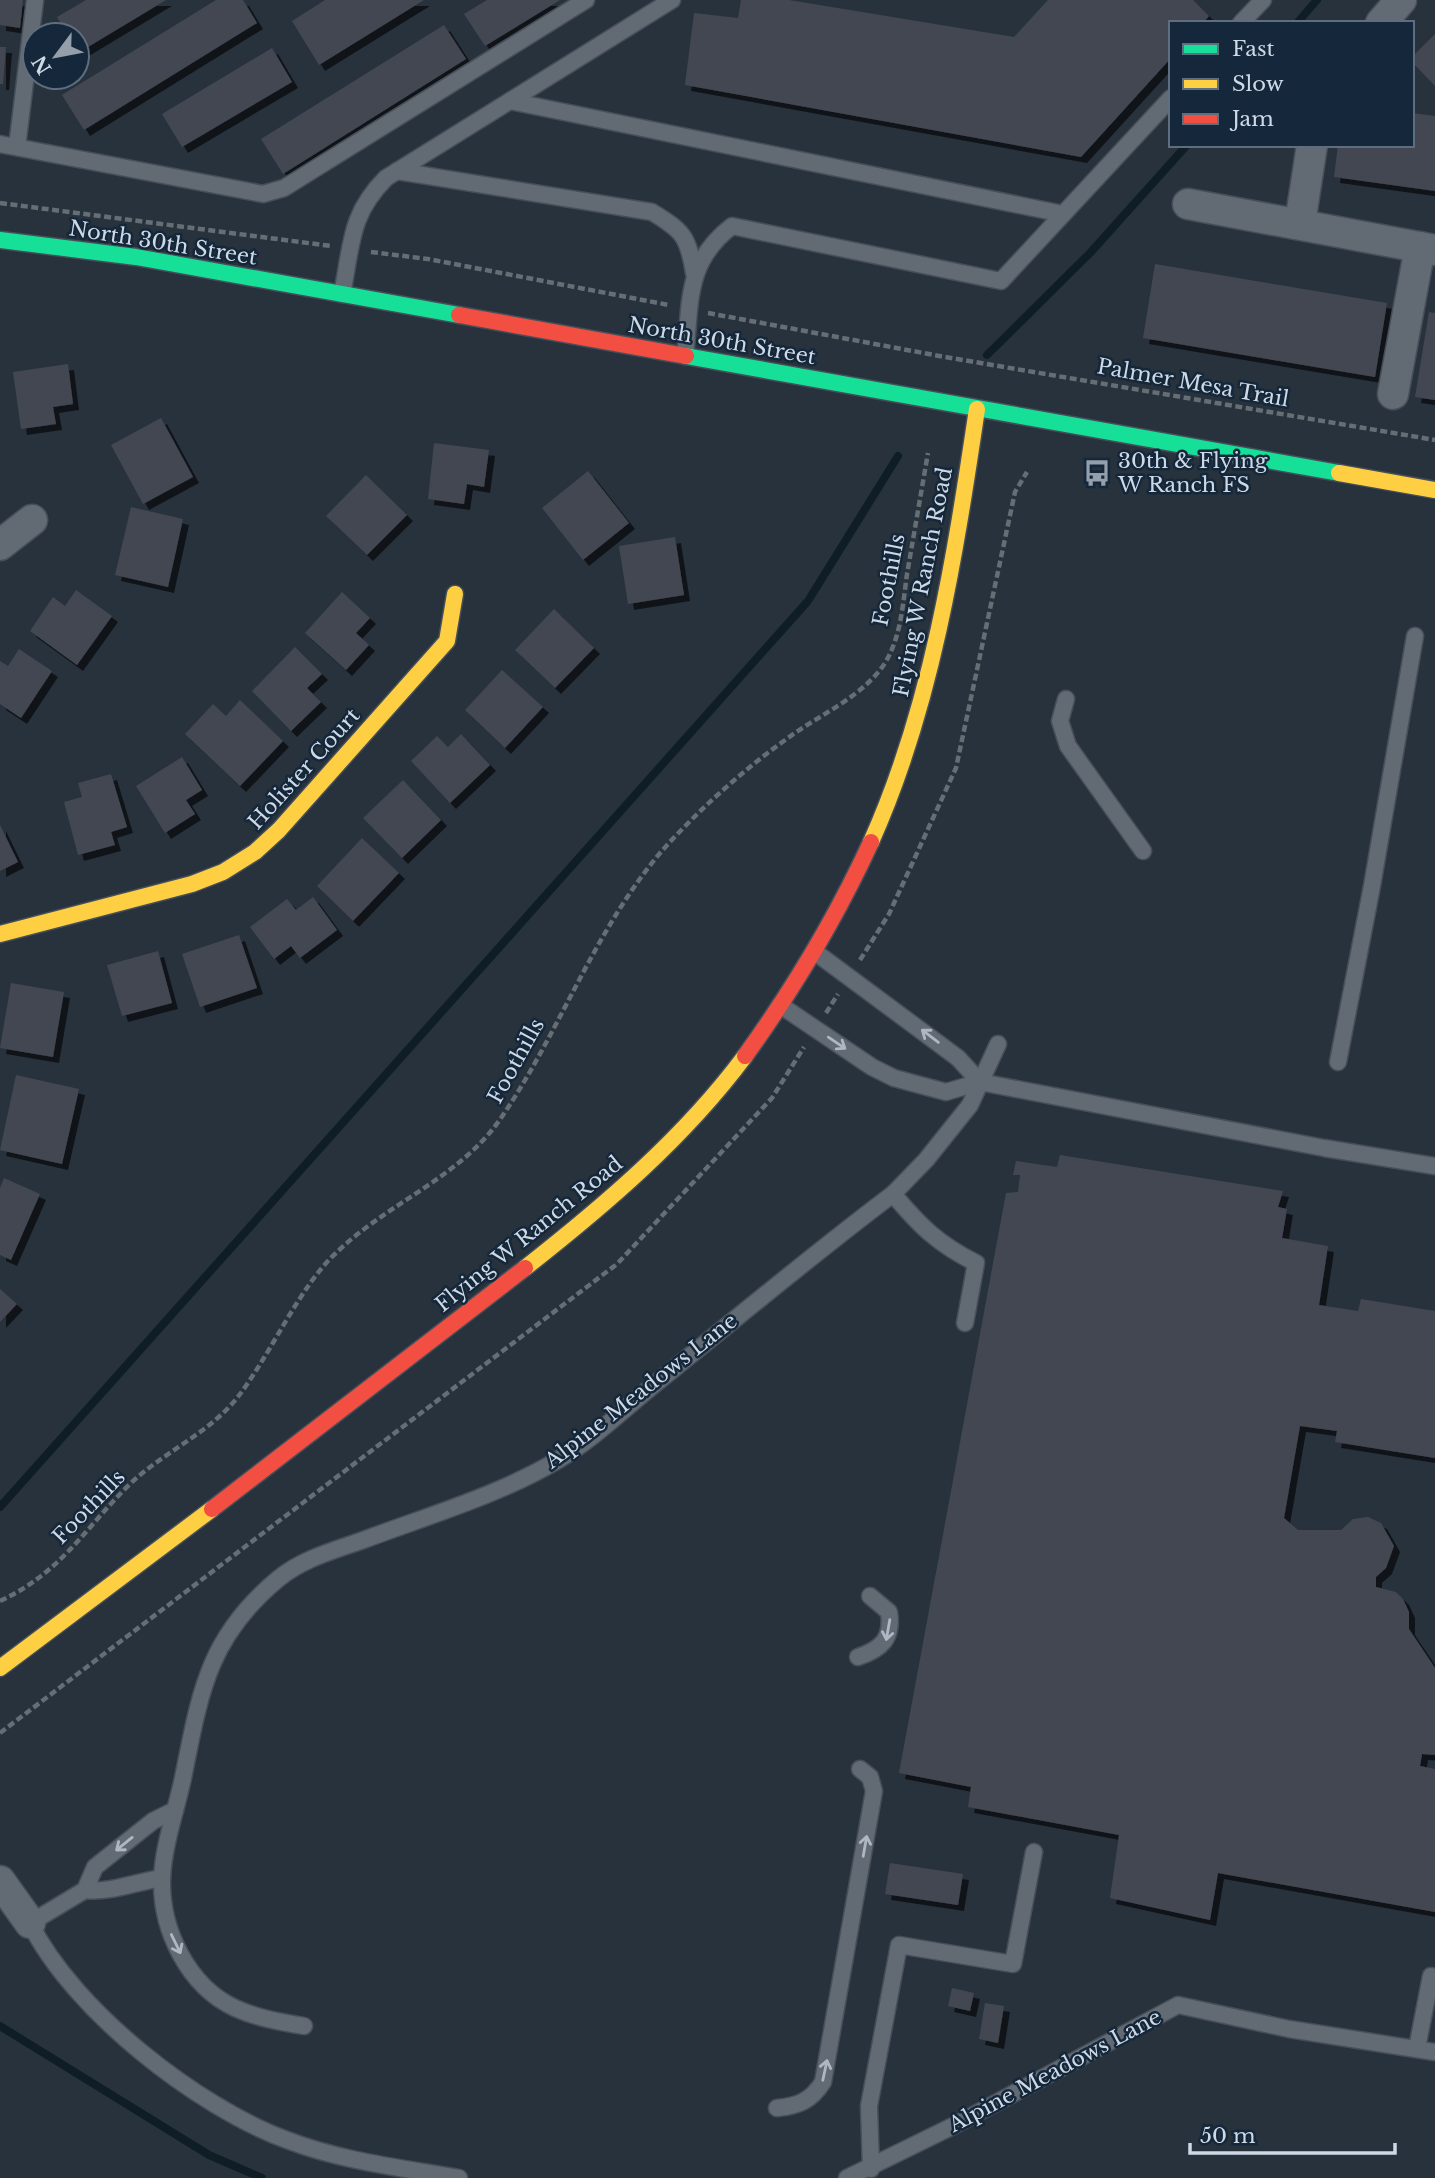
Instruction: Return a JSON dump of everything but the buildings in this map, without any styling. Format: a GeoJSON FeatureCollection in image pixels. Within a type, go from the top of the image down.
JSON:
{"type":"FeatureCollection","features":[{"type":"Feature","properties":{"kind":"street"},"geometry":{"type":"LineString","coordinates":[[1383,21],[1401,0]]}},
{"type":"Feature","properties":{"kind":"street"},"geometry":{"type":"LineString","coordinates":[[1300,223],[1312,147]]}},
{"type":"Feature","properties":{"kind":"street"},"geometry":{"type":"LineString","coordinates":[[1188,204],[1428,248],[1393,394]]}},
{"type":"Feature","properties":{"kind":"street","name":"North 30th Street"},"geometry":{"type":"LineString","coordinates":[[0,240],[136,257],[1435,490]]}},
{"type":"Feature","properties":{"kind":"street","name":"Flying W Ranch Road"},"geometry":{"type":"LineString","coordinates":[[0,1668],[286,1453],[564,1238],[637,1174],[703,1107],[757,1041],[841,905],[877,830],[913,734],[936,648],[977,409]]}},
{"type":"Feature","properties":{"kind":"street"},"geometry":{"type":"LineString","coordinates":[[0,545],[32,520]]}},
{"type":"Feature","properties":{"kind":"street","name":"Holister Court"},"geometry":{"type":"LineString","coordinates":[[0,934],[192,884],[223,872],[255,852],[279,830],[447,641],[455,594]]}},
{"type":"Feature","properties":{"kind":"street"},"geometry":{"type":"LineString","coordinates":[[0,1881],[30,1923]]}},
{"type":"Feature","properties":{"kind":"lane"},"geometry":{"type":"LineString","coordinates":[[18,147],[35,0]]}},
{"type":"Feature","properties":{"kind":"lane"},"geometry":{"type":"LineString","coordinates":[[0,144],[263,194],[284,187],[586,0]]}},
{"type":"Feature","properties":{"kind":"lane"},"geometry":{"type":"LineString","coordinates":[[342,294],[357,216],[367,197],[397,171],[672,0]]}},
{"type":"Feature","properties":{"kind":"lane"},"geometry":{"type":"LineString","coordinates":[[1243,21],[1262,0]]}},
{"type":"Feature","properties":{"kind":"lane"},"geometry":{"type":"LineString","coordinates":[[694,272],[713,241],[732,226],[1001,281],[1169,100]]}},
{"type":"Feature","properties":{"kind":"lane"},"geometry":{"type":"LineString","coordinates":[[510,101],[1063,214]]}},
{"type":"Feature","properties":{"kind":"lane"},"geometry":{"type":"LineString","coordinates":[[397,171],[652,212],[682,231],[691,249],[694,272],[685,356]]}},
{"type":"Feature","properties":{"kind":"lane"},"geometry":{"type":"LineString","coordinates":[[1338,1062],[1372,886],[1415,636]]}},
{"type":"Feature","properties":{"kind":"lane"},"geometry":{"type":"LineString","coordinates":[[1066,699],[1060,721],[1068,746],[1143,851]]}},
{"type":"Feature","properties":{"kind":"lane"},"geometry":{"type":"LineString","coordinates":[[814,952],[958,1058],[980,1082]]}},
{"type":"Feature","properties":{"kind":"lane"},"geometry":{"type":"LineString","coordinates":[[780,1006],[872,1068],[894,1078],[946,1092],[980,1082],[1325,1148],[1435,1166]]}},
{"type":"Feature","properties":{"kind":"lane","name":"Alpine Meadows Lane"},"geometry":{"type":"LineString","coordinates":[[304,2026],[265,2019],[232,2007],[193,1972],[174,1944],[164,1915],[162,1878],[205,1677],[234,1628],[280,1577],[313,1558],[496,1491],[561,1459],[893,1194],[926,1160],[970,1105],[998,1044]]}},
{"type":"Feature","properties":{"kind":"lane"},"geometry":{"type":"LineString","coordinates":[[893,1194],[924,1231],[945,1248],[976,1263],[965,1323]]}},
{"type":"Feature","properties":{"kind":"lane"},"geometry":{"type":"LineString","coordinates":[[858,1657],[873,1652],[886,1642],[891,1626],[889,1612],[870,1596]]}},
{"type":"Feature","properties":{"kind":"lane"},"geometry":{"type":"LineString","coordinates":[[777,2108],[797,2106],[815,2095],[823,2082],[874,1791],[870,1777],[860,1769]]}},
{"type":"Feature","properties":{"kind":"lane"},"geometry":{"type":"LineString","coordinates":[[175,1810],[152,1821],[95,1867],[85,1890],[30,1923],[54,1962],[132,2044],[179,2081],[232,2114],[287,2140],[368,2162],[458,2178]]}},
{"type":"Feature","properties":{"kind":"lane"},"geometry":{"type":"LineString","coordinates":[[871,2169],[869,2106],[899,1945],[1013,1964],[1034,1852]]}},
{"type":"Feature","properties":{"kind":"lane"},"geometry":{"type":"LineString","coordinates":[[85,1890],[106,1892],[129,1883],[162,1878]]}},
{"type":"Feature","properties":{"kind":"lane"},"geometry":{"type":"LineString","coordinates":[[1417,2048],[1431,1976]]}},
{"type":"Feature","properties":{"kind":"lane","name":"Alpine Meadows Lane"},"geometry":{"type":"LineString","coordinates":[[847,2178],[871,2169],[1178,2005],[1289,2029],[1435,2052]]}},
{"type":"Feature","properties":{"kind":"path","name":"Palmer Mesa Trail"},"geometry":{"type":"LineString","coordinates":[[0,202],[428,259],[945,357],[1435,440]]}},
{"type":"Feature","properties":{"kind":"path","name":"Foothills"},"geometry":{"type":"LineString","coordinates":[[0,1601],[25,1589],[57,1564],[131,1483],[234,1403],[332,1256],[363,1228],[454,1168],[480,1147],[503,1116],[608,929],[664,849],[701,810],[748,769],[795,733],[835,708],[884,664],[898,629],[928,453]]}},
{"type":"Feature","properties":{"kind":"waterway"},"geometry":{"type":"LineString","coordinates":[[1299,21],[1317,0]]}},
{"type":"Feature","properties":{"kind":"waterway"},"geometry":{"type":"LineString","coordinates":[[987,355],[1090,253],[1185,147]]}},
{"type":"Feature","properties":{"kind":"waterway"},"geometry":{"type":"LineString","coordinates":[[0,1507],[808,601],[898,456]]}},
{"type":"Feature","properties":{"kind":"waterway"},"geometry":{"type":"LineString","coordinates":[[0,2026],[209,2155],[262,2178]]}},
{"type":"Feature","properties":{"kind":"traffic: fast"},"geometry":{"type":"LineString","coordinates":[[0,240],[136,257],[459,315]]}},
{"type":"Feature","properties":{"kind":"traffic: fast"},"geometry":{"type":"LineString","coordinates":[[686,356],[1339,473]]}},
{"type":"Feature","properties":{"kind":"traffic: slow"},"geometry":{"type":"LineString","coordinates":[[871,842],[892,790],[926,684],[950,575],[977,409]]}},
{"type":"Feature","properties":{"kind":"traffic: slow"},"geometry":{"type":"LineString","coordinates":[[1339,473],[1435,490]]}},
{"type":"Feature","properties":{"kind":"traffic: slow"},"geometry":{"type":"LineString","coordinates":[[0,934],[192,884],[223,872],[255,852],[279,830],[447,641],[455,594]]}},
{"type":"Feature","properties":{"kind":"traffic: slow"},"geometry":{"type":"LineString","coordinates":[[525,1268],[585,1220],[670,1143],[745,1056]]}},
{"type":"Feature","properties":{"kind":"traffic: slow"},"geometry":{"type":"LineString","coordinates":[[0,1668],[212,1509]]}},
{"type":"Feature","properties":{"kind":"traffic: jam"},"geometry":{"type":"LineString","coordinates":[[459,315],[686,356]]}},
{"type":"Feature","properties":{"kind":"traffic: jam"},"geometry":{"type":"LineString","coordinates":[[745,1056],[813,952],[871,842]]}},
{"type":"Feature","properties":{"kind":"traffic: jam"},"geometry":{"type":"LineString","coordinates":[[212,1509],[525,1268]]}},
{"type":"Feature","properties":{"kind":"place","name":"30th & Flying W Ranch FS"},"geometry":{"type":"Point","coordinates":[1097,473]}}]}
